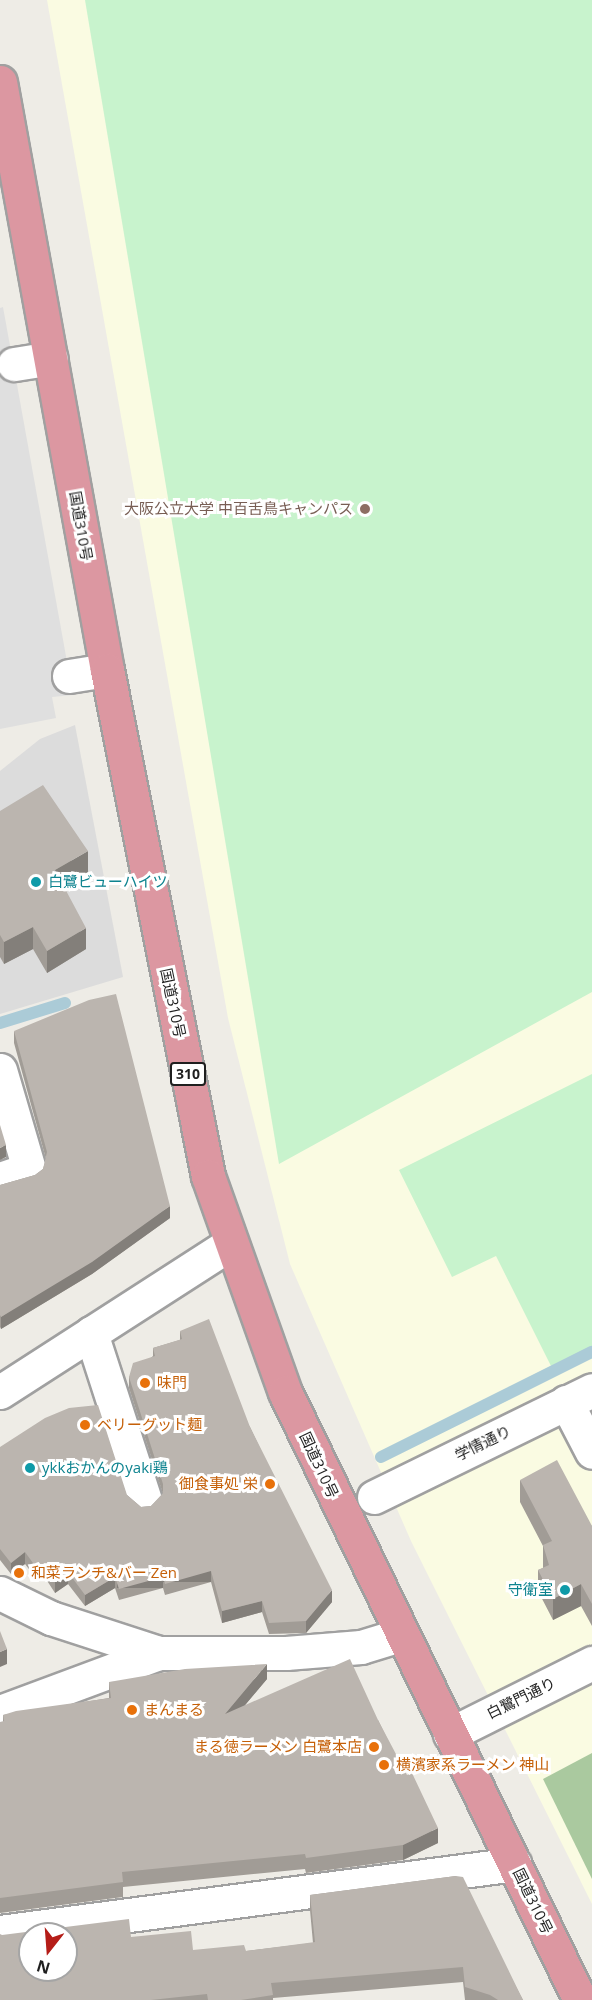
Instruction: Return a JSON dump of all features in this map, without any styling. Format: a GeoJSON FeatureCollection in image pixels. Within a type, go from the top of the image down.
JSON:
{"type":"FeatureCollection","features":[{"type":"Feature","properties":{"kind":"highway","name":"国道310号"},"geometry":{"type":"LineString","coordinates":[[0,82],[108,670],[208,1176],[230,1244],[285,1392],[399,1635],[515,1864],[580,2000]]}},
{"type":"Feature","properties":{"kind":"street"},"geometry":{"type":"LineString","coordinates":[[14,364],[51,358]]}},
{"type":"Feature","properties":{"kind":"street"},"geometry":{"type":"LineString","coordinates":[[69,676],[108,670]]}},
{"type":"Feature","properties":{"kind":"street"},"geometry":{"type":"LineString","coordinates":[[0,1070],[29,1169],[0,1179]]}},
{"type":"Feature","properties":{"kind":"street"},"geometry":{"type":"LineString","coordinates":[[0,1392],[230,1244]]}},
{"type":"Feature","properties":{"kind":"street"},"geometry":{"type":"LineString","coordinates":[[92,1333],[145,1500]]}},
{"type":"Feature","properties":{"kind":"street"},"geometry":{"type":"LineString","coordinates":[[579,1396],[592,1452]]}},
{"type":"Feature","properties":{"kind":"street","name":"学情通り"},"geometry":{"type":"LineString","coordinates":[[374,1497],[579,1396]]}},
{"type":"Feature","properties":{"kind":"street"},"geometry":{"type":"LineString","coordinates":[[0,1593],[51,1618],[159,1653],[240,1656],[286,1653],[361,1647],[399,1635]]}},
{"type":"Feature","properties":{"kind":"street"},"geometry":{"type":"LineString","coordinates":[[0,1712],[159,1653]]}},
{"type":"Feature","properties":{"kind":"street","name":"白鷺門通り"},"geometry":{"type":"LineString","coordinates":[[450,1734],[592,1663]]}},
{"type":"Feature","properties":{"kind":"street"},"geometry":{"type":"LineString","coordinates":[[0,1932],[515,1864]]}},
{"type":"Feature","properties":{"kind":"shaded area","name":"大阪公立大学 中百舌鳥キャンパス"},"geometry":{"type":"Polygon","coordinates":[[[47,0],[592,0],[592,1904],[411,1541],[290,1264],[228,1018],[47,0]]]}},
{"type":"Feature","properties":{"kind":"shaded area"},"geometry":{"type":"Polygon","coordinates":[[[3,307],[73,695],[52,697],[56,718],[0,729],[0,308],[3,307]]]}},
{"type":"Feature","properties":{"kind":"shaded area","name":"白鷺ビューハイツ"},"geometry":{"type":"Polygon","coordinates":[[[75,725],[123,977],[0,1014],[0,771],[40,739],[75,725]]]}},
{"type":"Feature","properties":{"kind":"green space","name":"大阪公立大学 中百舌鳥キャンパス"},"geometry":{"type":"Polygon","coordinates":[[[85,0],[592,0],[592,992],[279,1164],[85,0]]]}},
{"type":"Feature","properties":{"kind":"green space"},"geometry":{"type":"Polygon","coordinates":[[[592,1074],[592,1346],[551,1366],[496,1256],[452,1277],[399,1170],[592,1074]]]}},
{"type":"Feature","properties":{"kind":"green space"},"geometry":{"type":"Polygon","coordinates":[[[592,1753],[592,1879],[543,1779],[592,1753]]]}},
{"type":"Feature","properties":{"kind":"building","name":"白鷺ビューハイツ"},"geometry":{"type":"Polygon","coordinates":[[[43,785],[88,851],[55,870],[86,928],[47,951],[33,927],[4,942],[0,935],[0,811],[43,785]]]}},
{"type":"Feature","properties":{"kind":"building"},"geometry":{"type":"Polygon","coordinates":[[[116,994],[170,1206],[92,1262],[1,1317],[0,1185],[35,1175],[43,1169],[47,1152],[14,1031],[89,1000],[116,994]]]}},
{"type":"Feature","properties":{"kind":"building"},"geometry":{"type":"Polygon","coordinates":[[[0,1125],[6,1145],[0,1148],[0,1125]]]}},
{"type":"Feature","properties":{"kind":"building"},"geometry":{"type":"Polygon","coordinates":[[[209,1319],[250,1427],[332,1590],[306,1621],[269,1623],[262,1601],[222,1611],[211,1571],[165,1584],[163,1577],[119,1589],[115,1577],[85,1595],[68,1572],[55,1582],[44,1565],[38,1570],[25,1552],[11,1563],[0,1549],[0,1447],[45,1418],[69,1408],[98,1405],[127,1495],[141,1507],[151,1506],[163,1493],[163,1484],[129,1377],[133,1363],[155,1356],[153,1348],[182,1339],[180,1331],[209,1319]]]}},
{"type":"Feature","properties":{"kind":"building"},"geometry":{"type":"Polygon","coordinates":[[[557,1460],[592,1526],[592,1604],[581,1584],[553,1599],[538,1570],[549,1565],[543,1545],[552,1541],[520,1480],[557,1460]]]}},
{"type":"Feature","properties":{"kind":"building"},"geometry":{"type":"Polygon","coordinates":[[[0,1631],[7,1649],[0,1652],[0,1631]]]}},
{"type":"Feature","properties":{"kind":"building"},"geometry":{"type":"Polygon","coordinates":[[[350,1659],[378,1720],[407,1775],[412,1773],[438,1828],[403,1845],[306,1858],[305,1854],[122,1872],[123,1882],[0,1898],[0,1722],[4,1721],[3,1715],[16,1711],[111,1698],[109,1682],[185,1669],[267,1664],[225,1714],[350,1659]]]}},
{"type":"Feature","properties":{"kind":"building"},"geometry":{"type":"Polygon","coordinates":[[[456,1876],[463,1877],[523,2000],[498,2000],[465,1987],[463,1967],[271,1983],[273,1995],[241,2000],[208,2000],[207,1994],[151,2000],[0,2000],[0,1934],[18,1933],[18,1982],[78,1982],[78,1925],[129,1919],[131,1937],[191,1931],[193,1950],[244,1945],[246,1951],[315,1942],[310,1895],[456,1876]]]}},
{"type":"Feature","properties":{"kind":"waterway"},"geometry":{"type":"LineString","coordinates":[[0,1023],[65,1003]]}},
{"type":"Feature","properties":{"kind":"waterway"},"geometry":{"type":"LineString","coordinates":[[381,1457],[592,1352]]}},
{"type":"Feature","properties":{"kind":"place","name":"大阪公立大学 中百舌鳥キャンパス"},"geometry":{"type":"Point","coordinates":[365,509]}},
{"type":"Feature","properties":{"kind":"place","name":"白鷺ビューハイツ"},"geometry":{"type":"Point","coordinates":[36,882]}},
{"type":"Feature","properties":{"kind":"place","name":"味門"},"geometry":{"type":"Point","coordinates":[145,1383]}},
{"type":"Feature","properties":{"kind":"place","name":"ベリーグット麺"},"geometry":{"type":"Point","coordinates":[85,1425]}},
{"type":"Feature","properties":{"kind":"place","name":"ykkおかんのyaki鶏"},"geometry":{"type":"Point","coordinates":[30,1468]}},
{"type":"Feature","properties":{"kind":"place","name":"御食事処 栄"},"geometry":{"type":"Point","coordinates":[270,1484]}},
{"type":"Feature","properties":{"kind":"place","name":"和菜ランチ&バー Zen"},"geometry":{"type":"Point","coordinates":[19,1573]}},
{"type":"Feature","properties":{"kind":"place","name":"守衛室"},"geometry":{"type":"Point","coordinates":[565,1590]}},
{"type":"Feature","properties":{"kind":"place","name":"まんまる"},"geometry":{"type":"Point","coordinates":[132,1710]}},
{"type":"Feature","properties":{"kind":"place","name":"まる徳ラーメン 白鷺本店"},"geometry":{"type":"Point","coordinates":[374,1747]}},
{"type":"Feature","properties":{"kind":"place","name":"横濱家系ラーメン 神山"},"geometry":{"type":"Point","coordinates":[384,1765]}}]}
